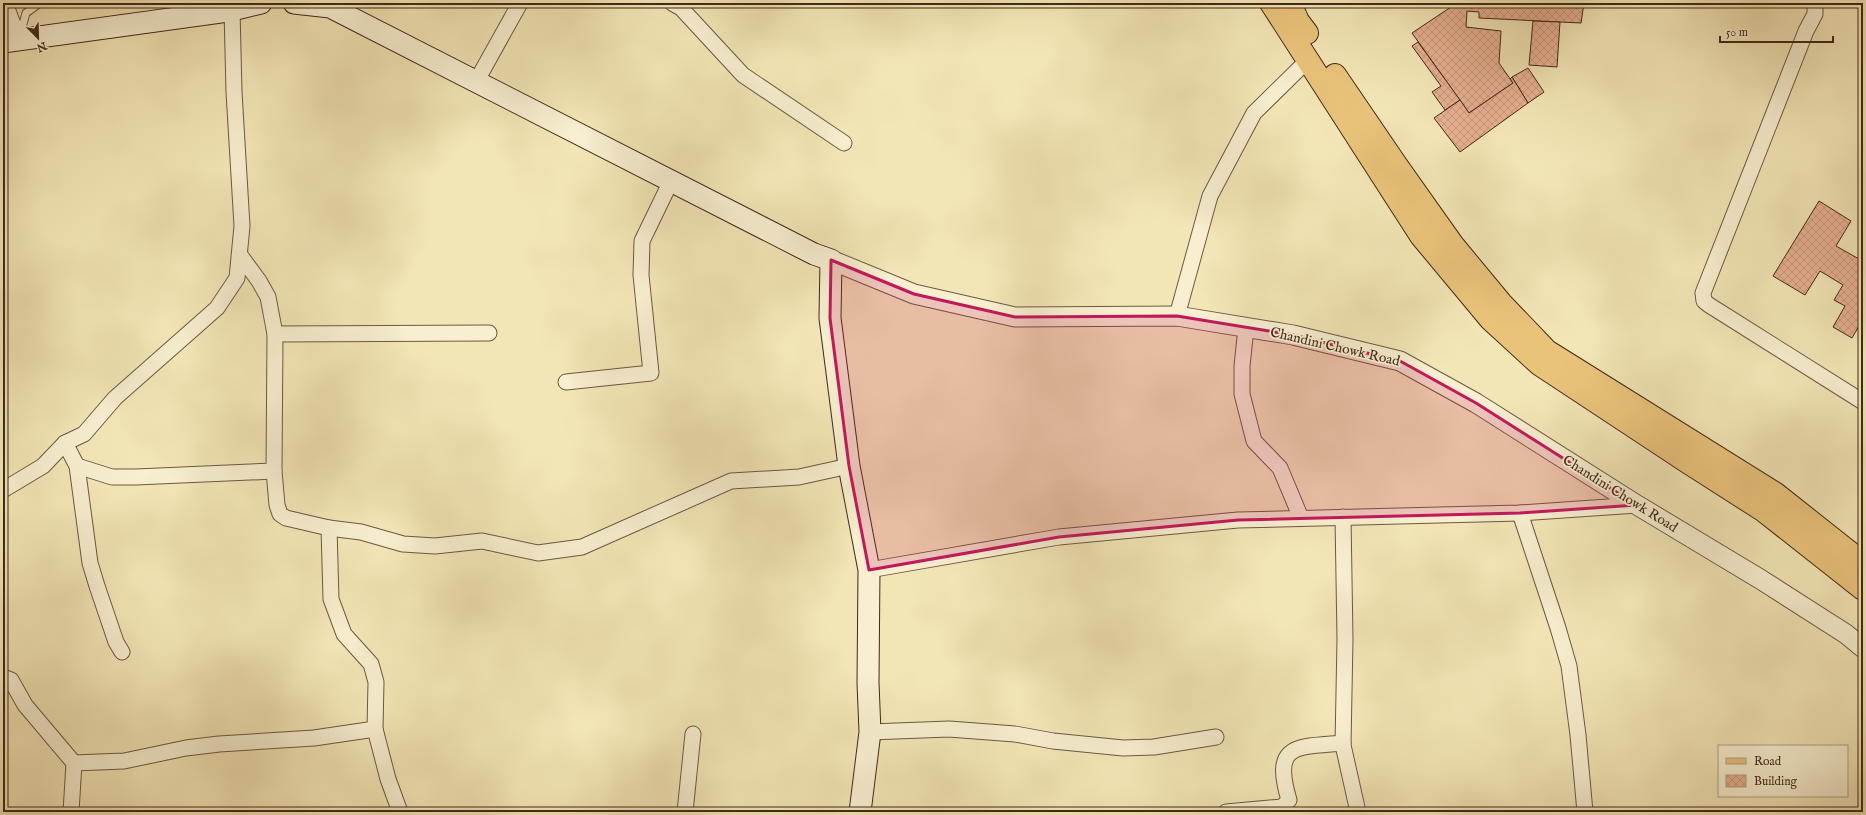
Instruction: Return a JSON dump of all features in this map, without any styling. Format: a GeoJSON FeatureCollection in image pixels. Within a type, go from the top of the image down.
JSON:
{"type":"FeatureCollection","features":[{"type":"Feature","properties":{"kind":"main road"},"geometry":{"type":"LineString","coordinates":[[11,41],[232,10],[261,3]]}},
{"type":"Feature","properties":{"kind":"main road"},"geometry":{"type":"LineString","coordinates":[[294,3],[330,7],[814,254],[831,260],[830,318],[850,466],[868,570],[868,683],[870,732],[860,812]]}},
{"type":"Feature","properties":{"kind":"main road"},"geometry":{"type":"LineString","coordinates":[[1271,3],[1421,236],[1491,320],[1539,364],[1682,459],[1764,511],[1863,589]]}},
{"type":"Feature","properties":{"kind":"main road"},"geometry":{"type":"LineString","coordinates":[[1290,3],[1298,21],[1453,245],[1501,303],[1547,351],[1776,494],[1863,563]]}},
{"type":"Feature","properties":{"kind":"street"},"geometry":{"type":"LineString","coordinates":[[5,3],[11,41]]}},
{"type":"Feature","properties":{"kind":"street"},"geometry":{"type":"LineString","coordinates":[[476,82],[520,3]]}},
{"type":"Feature","properties":{"kind":"street"},"geometry":{"type":"LineString","coordinates":[[672,3],[682,8],[743,75],[844,143]]}},
{"type":"Feature","properties":{"kind":"street"},"geometry":{"type":"LineString","coordinates":[[1815,3],[1814,14],[1703,293],[1704,301],[1863,402]]}},
{"type":"Feature","properties":{"kind":"street"},"geometry":{"type":"LineString","coordinates":[[3,490],[43,466],[65,443],[84,434],[115,398],[217,308],[237,278],[242,226],[234,92],[232,10]]}},
{"type":"Feature","properties":{"kind":"street"},"geometry":{"type":"LineString","coordinates":[[1177,316],[1210,196],[1254,113],[1308,60]]}},
{"type":"Feature","properties":{"kind":"street"},"geometry":{"type":"LineString","coordinates":[[566,382],[651,372],[641,275],[642,241],[671,181]]}},
{"type":"Feature","properties":{"kind":"street"},"geometry":{"type":"LineString","coordinates":[[240,254],[259,280],[268,297],[276,334],[274,471],[277,505],[280,514],[286,518],[329,528],[361,532],[403,544],[435,546],[482,541],[538,553],[582,547],[732,482],[799,477],[850,466]]}},
{"type":"Feature","properties":{"kind":"street","name":"Chandini Chowk Road"},"geometry":{"type":"LineString","coordinates":[[831,260],[914,294],[1015,317],[1177,316],[1293,335],[1400,361],[1476,403],[1636,505],[1800,604],[1846,634],[1863,648]]}},
{"type":"Feature","properties":{"kind":"street"},"geometry":{"type":"LineString","coordinates":[[1246,328],[1242,366],[1242,394],[1254,441],[1280,468],[1301,518]]}},
{"type":"Feature","properties":{"kind":"street"},"geometry":{"type":"LineString","coordinates":[[276,334],[489,333]]}},
{"type":"Feature","properties":{"kind":"street"},"geometry":{"type":"LineString","coordinates":[[65,443],[77,466],[90,563],[116,642],[122,652]]}},
{"type":"Feature","properties":{"kind":"street"},"geometry":{"type":"LineString","coordinates":[[77,466],[112,477],[136,478],[274,471]]}},
{"type":"Feature","properties":{"kind":"street"},"geometry":{"type":"LineString","coordinates":[[868,570],[1059,537],[1238,520],[1520,513],[1636,505]]}},
{"type":"Feature","properties":{"kind":"street"},"geometry":{"type":"LineString","coordinates":[[1520,513],[1569,666],[1586,812]]}},
{"type":"Feature","properties":{"kind":"street"},"geometry":{"type":"LineString","coordinates":[[1342,517],[1345,639],[1343,743],[1346,767],[1358,812]]}},
{"type":"Feature","properties":{"kind":"street"},"geometry":{"type":"LineString","coordinates":[[329,528],[331,599],[344,634],[371,664],[376,682],[375,729],[388,779],[400,812]]}},
{"type":"Feature","properties":{"kind":"street"},"geometry":{"type":"LineString","coordinates":[[3,677],[11,680],[25,705],[74,763],[71,812]]}},
{"type":"Feature","properties":{"kind":"street"},"geometry":{"type":"LineString","coordinates":[[74,763],[124,761],[186,748],[219,744],[314,738],[375,729]]}},
{"type":"Feature","properties":{"kind":"street"},"geometry":{"type":"LineString","coordinates":[[870,732],[949,729],[1015,734],[1060,742],[1123,748],[1154,747],[1216,737]]}},
{"type":"Feature","properties":{"kind":"street"},"geometry":{"type":"LineString","coordinates":[[685,812],[693,734]]}},
{"type":"Feature","properties":{"kind":"street"},"geometry":{"type":"LineString","coordinates":[[1226,812],[1282,807],[1289,800],[1283,782],[1283,763],[1289,752],[1300,746],[1343,743]]}},
{"type":"Feature","properties":{"kind":"lane"},"geometry":{"type":"LineString","coordinates":[[11,41],[26,13],[40,3]]}},
{"type":"Feature","properties":{"kind":"highlighted area"},"geometry":{"type":"Polygon","coordinates":[[[831,260],[914,294],[1015,317],[1177,316],[1293,335],[1400,361],[1476,403],[1637,505],[1520,513],[1238,520],[1059,537],[869,570],[849,466],[830,318],[831,260]]]}},
{"type":"Feature","properties":{"kind":"building"},"geometry":{"type":"Polygon","coordinates":[[[1457,3],[1584,3],[1581,23],[1479,18],[1479,12],[1467,11],[1466,27],[1501,31],[1499,63],[1513,83],[1469,113],[1412,33],[1457,3]]]}},
{"type":"Feature","properties":{"kind":"building"},"geometry":{"type":"Polygon","coordinates":[[[1533,21],[1560,22],[1557,67],[1529,65],[1533,21]]]}},
{"type":"Feature","properties":{"kind":"building"},"geometry":{"type":"Polygon","coordinates":[[[1418,42],[1460,100],[1445,110],[1432,92],[1441,86],[1412,46],[1418,42]]]}},
{"type":"Feature","properties":{"kind":"building"},"geometry":{"type":"Polygon","coordinates":[[[1528,68],[1544,92],[1528,103],[1512,77],[1528,68]]]}},
{"type":"Feature","properties":{"kind":"building"},"geometry":{"type":"Polygon","coordinates":[[[1512,77],[1528,103],[1460,152],[1434,118],[1460,100],[1469,113],[1513,83],[1510,79],[1512,77]]]}},
{"type":"Feature","properties":{"kind":"building"},"geometry":{"type":"Polygon","coordinates":[[[1819,201],[1851,221],[1836,246],[1859,259],[1863,252],[1863,319],[1852,338],[1833,327],[1845,306],[1834,300],[1843,285],[1820,271],[1805,295],[1773,276],[1819,201]]]}}]}
